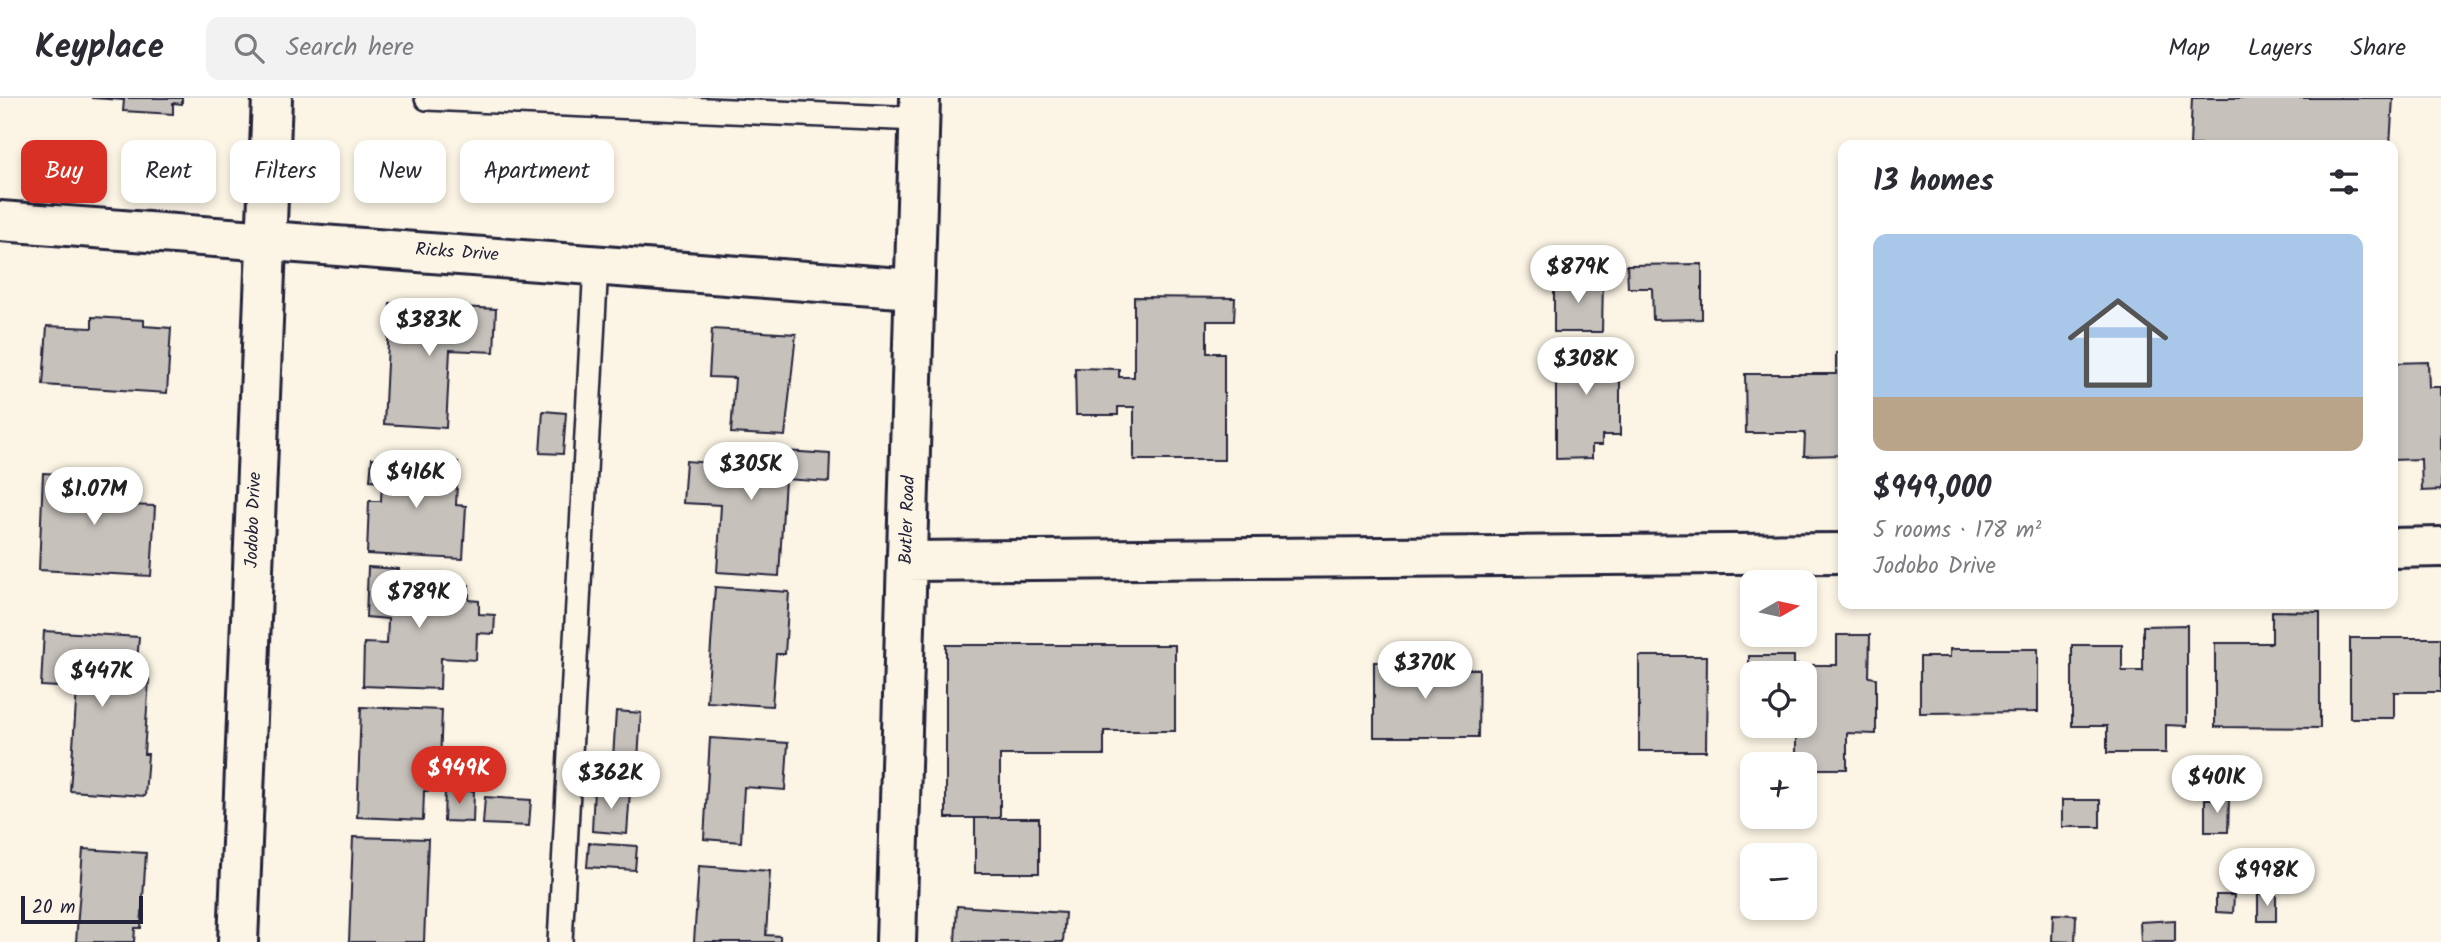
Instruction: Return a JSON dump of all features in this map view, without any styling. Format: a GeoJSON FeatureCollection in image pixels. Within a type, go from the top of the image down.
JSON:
{"type":"FeatureCollection","features":[{"type":"Feature","properties":{"kind":"street","name":"Jodobo Drive"},"geometry":{"type":"LineString","coordinates":[[238,942],[264,238],[272,98]]}},
{"type":"Feature","properties":{"kind":"street","name":"Butler Road"},"geometry":{"type":"LineString","coordinates":[[896,942],[919,109]]}},
{"type":"Feature","properties":{"kind":"street","name":"Ricks Drive"},"geometry":{"type":"LineString","coordinates":[[0,221],[264,238],[914,289]]}},
{"type":"Feature","properties":{"kind":"street"},"geometry":{"type":"LineString","coordinates":[[2398,548],[2441,547]]}},
{"type":"Feature","properties":{"kind":"street"},"geometry":{"type":"LineString","coordinates":[[907,561],[1838,553]]}},
{"type":"Feature","properties":{"kind":"lane"},"geometry":{"type":"LineString","coordinates":[[427,98],[919,109]]}},
{"type":"Feature","properties":{"kind":"lane"},"geometry":{"type":"LineString","coordinates":[[560,942],[596,264]]}},
{"type":"Feature","properties":{"kind":"building"},"geometry":{"type":"Polygon","coordinates":[[[91,98],[182,98],[182,104],[173,103],[173,114],[123,111],[124,100],[91,98]]]}},
{"type":"Feature","properties":{"kind":"building"},"geometry":{"type":"Polygon","coordinates":[[[2192,98],[2393,98],[2390,140],[2190,140],[2192,98]]]}},
{"type":"Feature","properties":{"kind":"building"},"geometry":{"type":"Polygon","coordinates":[[[1702,264],[1702,319],[1653,320],[1652,288],[1628,288],[1627,265],[1702,264]]]}},
{"type":"Feature","properties":{"kind":"building"},"geometry":{"type":"Polygon","coordinates":[[[1554,279],[1603,279],[1602,332],[1554,332],[1554,279]]]}},
{"type":"Feature","properties":{"kind":"building"},"geometry":{"type":"Polygon","coordinates":[[[1134,297],[1235,298],[1234,321],[1207,321],[1207,353],[1224,353],[1224,460],[1134,460],[1134,407],[1118,407],[1118,415],[1076,415],[1075,368],[1119,369],[1119,377],[1134,377],[1134,297]]]}},
{"type":"Feature","properties":{"kind":"building"},"geometry":{"type":"Polygon","coordinates":[[[390,303],[496,309],[494,352],[450,350],[446,428],[384,424],[390,303]]]}},
{"type":"Feature","properties":{"kind":"building"},"geometry":{"type":"Polygon","coordinates":[[[92,317],[144,320],[144,326],[171,328],[167,393],[43,385],[47,326],[92,328],[92,317]]]}},
{"type":"Feature","properties":{"kind":"building"},"geometry":{"type":"Polygon","coordinates":[[[712,329],[796,334],[785,436],[731,433],[735,378],[709,377],[712,329]]]}},
{"type":"Feature","properties":{"kind":"building"},"geometry":{"type":"Polygon","coordinates":[[[1556,344],[1620,344],[1620,435],[1602,435],[1602,445],[1592,445],[1592,458],[1556,459],[1556,344]]]}},
{"type":"Feature","properties":{"kind":"building"},"geometry":{"type":"Polygon","coordinates":[[[1838,353],[1838,455],[1804,456],[1805,433],[1746,433],[1745,374],[1836,374],[1838,353]]]}},
{"type":"Feature","properties":{"kind":"building"},"geometry":{"type":"Polygon","coordinates":[[[2428,362],[2429,387],[2441,387],[2441,490],[2422,491],[2421,459],[2398,460],[2398,363],[2428,362]]]}},
{"type":"Feature","properties":{"kind":"building"},"geometry":{"type":"Polygon","coordinates":[[[543,411],[566,413],[563,454],[540,453],[543,411]]]}},
{"type":"Feature","properties":{"kind":"building"},"geometry":{"type":"Polygon","coordinates":[[[725,447],[830,454],[829,482],[785,479],[779,576],[717,572],[721,505],[683,503],[686,461],[724,464],[725,447]]]}},
{"type":"Feature","properties":{"kind":"building"},"geometry":{"type":"Polygon","coordinates":[[[372,458],[458,462],[456,505],[466,506],[463,559],[367,554],[369,501],[381,501],[382,481],[370,480],[372,458]]]}},
{"type":"Feature","properties":{"kind":"building"},"geometry":{"type":"Polygon","coordinates":[[[43,473],[130,478],[128,505],[155,506],[151,576],[39,570],[43,473]]]}},
{"type":"Feature","properties":{"kind":"building"},"geometry":{"type":"Polygon","coordinates":[[[368,567],[399,569],[398,582],[469,585],[469,600],[479,601],[479,614],[495,615],[494,634],[477,633],[476,660],[441,658],[440,689],[363,686],[364,643],[387,644],[388,619],[366,617],[368,567]]]}},
{"type":"Feature","properties":{"kind":"building"},"geometry":{"type":"Polygon","coordinates":[[[715,587],[789,592],[785,654],[776,654],[772,706],[707,702],[715,587]]]}},
{"type":"Feature","properties":{"kind":"building"},"geometry":{"type":"Polygon","coordinates":[[[2272,611],[2320,612],[2320,728],[2215,727],[2215,643],[2272,643],[2272,611]]]}},
{"type":"Feature","properties":{"kind":"building"},"geometry":{"type":"Polygon","coordinates":[[[2187,625],[2187,726],[2166,725],[2166,753],[2107,753],[2107,726],[2072,726],[2072,645],[2122,645],[2122,671],[2143,671],[2143,626],[2187,625]]]}},
{"type":"Feature","properties":{"kind":"building"},"geometry":{"type":"Polygon","coordinates":[[[44,631],[139,637],[136,678],[149,679],[144,754],[148,754],[145,796],[70,791],[77,688],[41,686],[44,631]]]}},
{"type":"Feature","properties":{"kind":"building"},"geometry":{"type":"Polygon","coordinates":[[[1837,635],[1870,635],[1869,677],[1876,678],[1876,734],[1847,733],[1847,769],[1817,769],[1817,752],[1796,752],[1796,738],[1817,738],[1817,665],[1837,665],[1837,635]]]}},
{"type":"Feature","properties":{"kind":"building"},"geometry":{"type":"Polygon","coordinates":[[[2350,638],[2441,638],[2441,692],[2394,692],[2394,718],[2350,718],[2350,638]]]}},
{"type":"Feature","properties":{"kind":"building"},"geometry":{"type":"Polygon","coordinates":[[[946,645],[1175,645],[1175,731],[1104,731],[1104,755],[1000,755],[1000,818],[946,818],[946,645]]]}},
{"type":"Feature","properties":{"kind":"building"},"geometry":{"type":"Polygon","coordinates":[[[1950,649],[2038,649],[2038,712],[1920,713],[1920,657],[1950,657],[1950,649]]]}},
{"type":"Feature","properties":{"kind":"building"},"geometry":{"type":"Polygon","coordinates":[[[1639,656],[1707,656],[1706,751],[1639,751],[1639,656]]]}},
{"type":"Feature","properties":{"kind":"building"},"geometry":{"type":"Polygon","coordinates":[[[1749,656],[1794,656],[1794,661],[1749,661],[1749,656]]]}},
{"type":"Feature","properties":{"kind":"building"},"geometry":{"type":"Polygon","coordinates":[[[1374,662],[1427,662],[1427,669],[1479,669],[1478,737],[1374,737],[1374,662]]]}},
{"type":"Feature","properties":{"kind":"building"},"geometry":{"type":"Polygon","coordinates":[[[361,707],[442,710],[439,791],[424,791],[423,820],[357,817],[361,707]]]}},
{"type":"Feature","properties":{"kind":"building"},"geometry":{"type":"Polygon","coordinates":[[[616,711],[641,713],[638,760],[613,758],[616,711]]]}},
{"type":"Feature","properties":{"kind":"building"},"geometry":{"type":"Polygon","coordinates":[[[710,738],[788,743],[785,790],[744,787],[741,842],[704,839],[710,738]]]}},
{"type":"Feature","properties":{"kind":"building"},"geometry":{"type":"Polygon","coordinates":[[[594,789],[630,791],[627,834],[592,831],[594,789]]]}},
{"type":"Feature","properties":{"kind":"building"},"geometry":{"type":"Polygon","coordinates":[[[445,790],[474,791],[473,822],[444,821],[445,790]]]}},
{"type":"Feature","properties":{"kind":"building"},"geometry":{"type":"Polygon","coordinates":[[[485,797],[531,800],[529,826],[483,824],[485,797]]]}},
{"type":"Feature","properties":{"kind":"building"},"geometry":{"type":"Polygon","coordinates":[[[2205,799],[2229,799],[2228,832],[2205,832],[2205,799]]]}},
{"type":"Feature","properties":{"kind":"building"},"geometry":{"type":"Polygon","coordinates":[[[2062,800],[2100,800],[2100,827],[2062,827],[2062,800]]]}},
{"type":"Feature","properties":{"kind":"building"},"geometry":{"type":"Polygon","coordinates":[[[975,818],[1039,818],[1039,873],[975,873],[975,818]]]}},
{"type":"Feature","properties":{"kind":"building"},"geometry":{"type":"Polygon","coordinates":[[[353,837],[428,839],[424,942],[349,942],[353,837]]]}},
{"type":"Feature","properties":{"kind":"building"},"geometry":{"type":"Polygon","coordinates":[[[589,843],[637,846],[635,870],[587,867],[589,843]]]}},
{"type":"Feature","properties":{"kind":"building"},"geometry":{"type":"Polygon","coordinates":[[[83,849],[146,853],[141,928],[135,928],[134,942],[76,942],[83,849]]]}},
{"type":"Feature","properties":{"kind":"building"},"geometry":{"type":"Polygon","coordinates":[[[699,866],[770,871],[766,935],[780,936],[780,942],[694,942],[699,866]]]}},
{"type":"Feature","properties":{"kind":"building"},"geometry":{"type":"Polygon","coordinates":[[[2216,895],[2234,895],[2233,913],[2216,912],[2216,895]]]}},
{"type":"Feature","properties":{"kind":"building"},"geometry":{"type":"Polygon","coordinates":[[[2258,895],[2276,895],[2276,921],[2258,921],[2258,895]]]}},
{"type":"Feature","properties":{"kind":"building"},"geometry":{"type":"Polygon","coordinates":[[[957,906],[1065,913],[1063,942],[955,942],[957,906]]]}},
{"type":"Feature","properties":{"kind":"building"},"geometry":{"type":"Polygon","coordinates":[[[2053,914],[2076,915],[2075,942],[2052,941],[2053,914]]]}},
{"type":"Feature","properties":{"kind":"building"},"geometry":{"type":"Polygon","coordinates":[[[2175,920],[2175,942],[2141,942],[2140,922],[2175,920]]]}}]}
